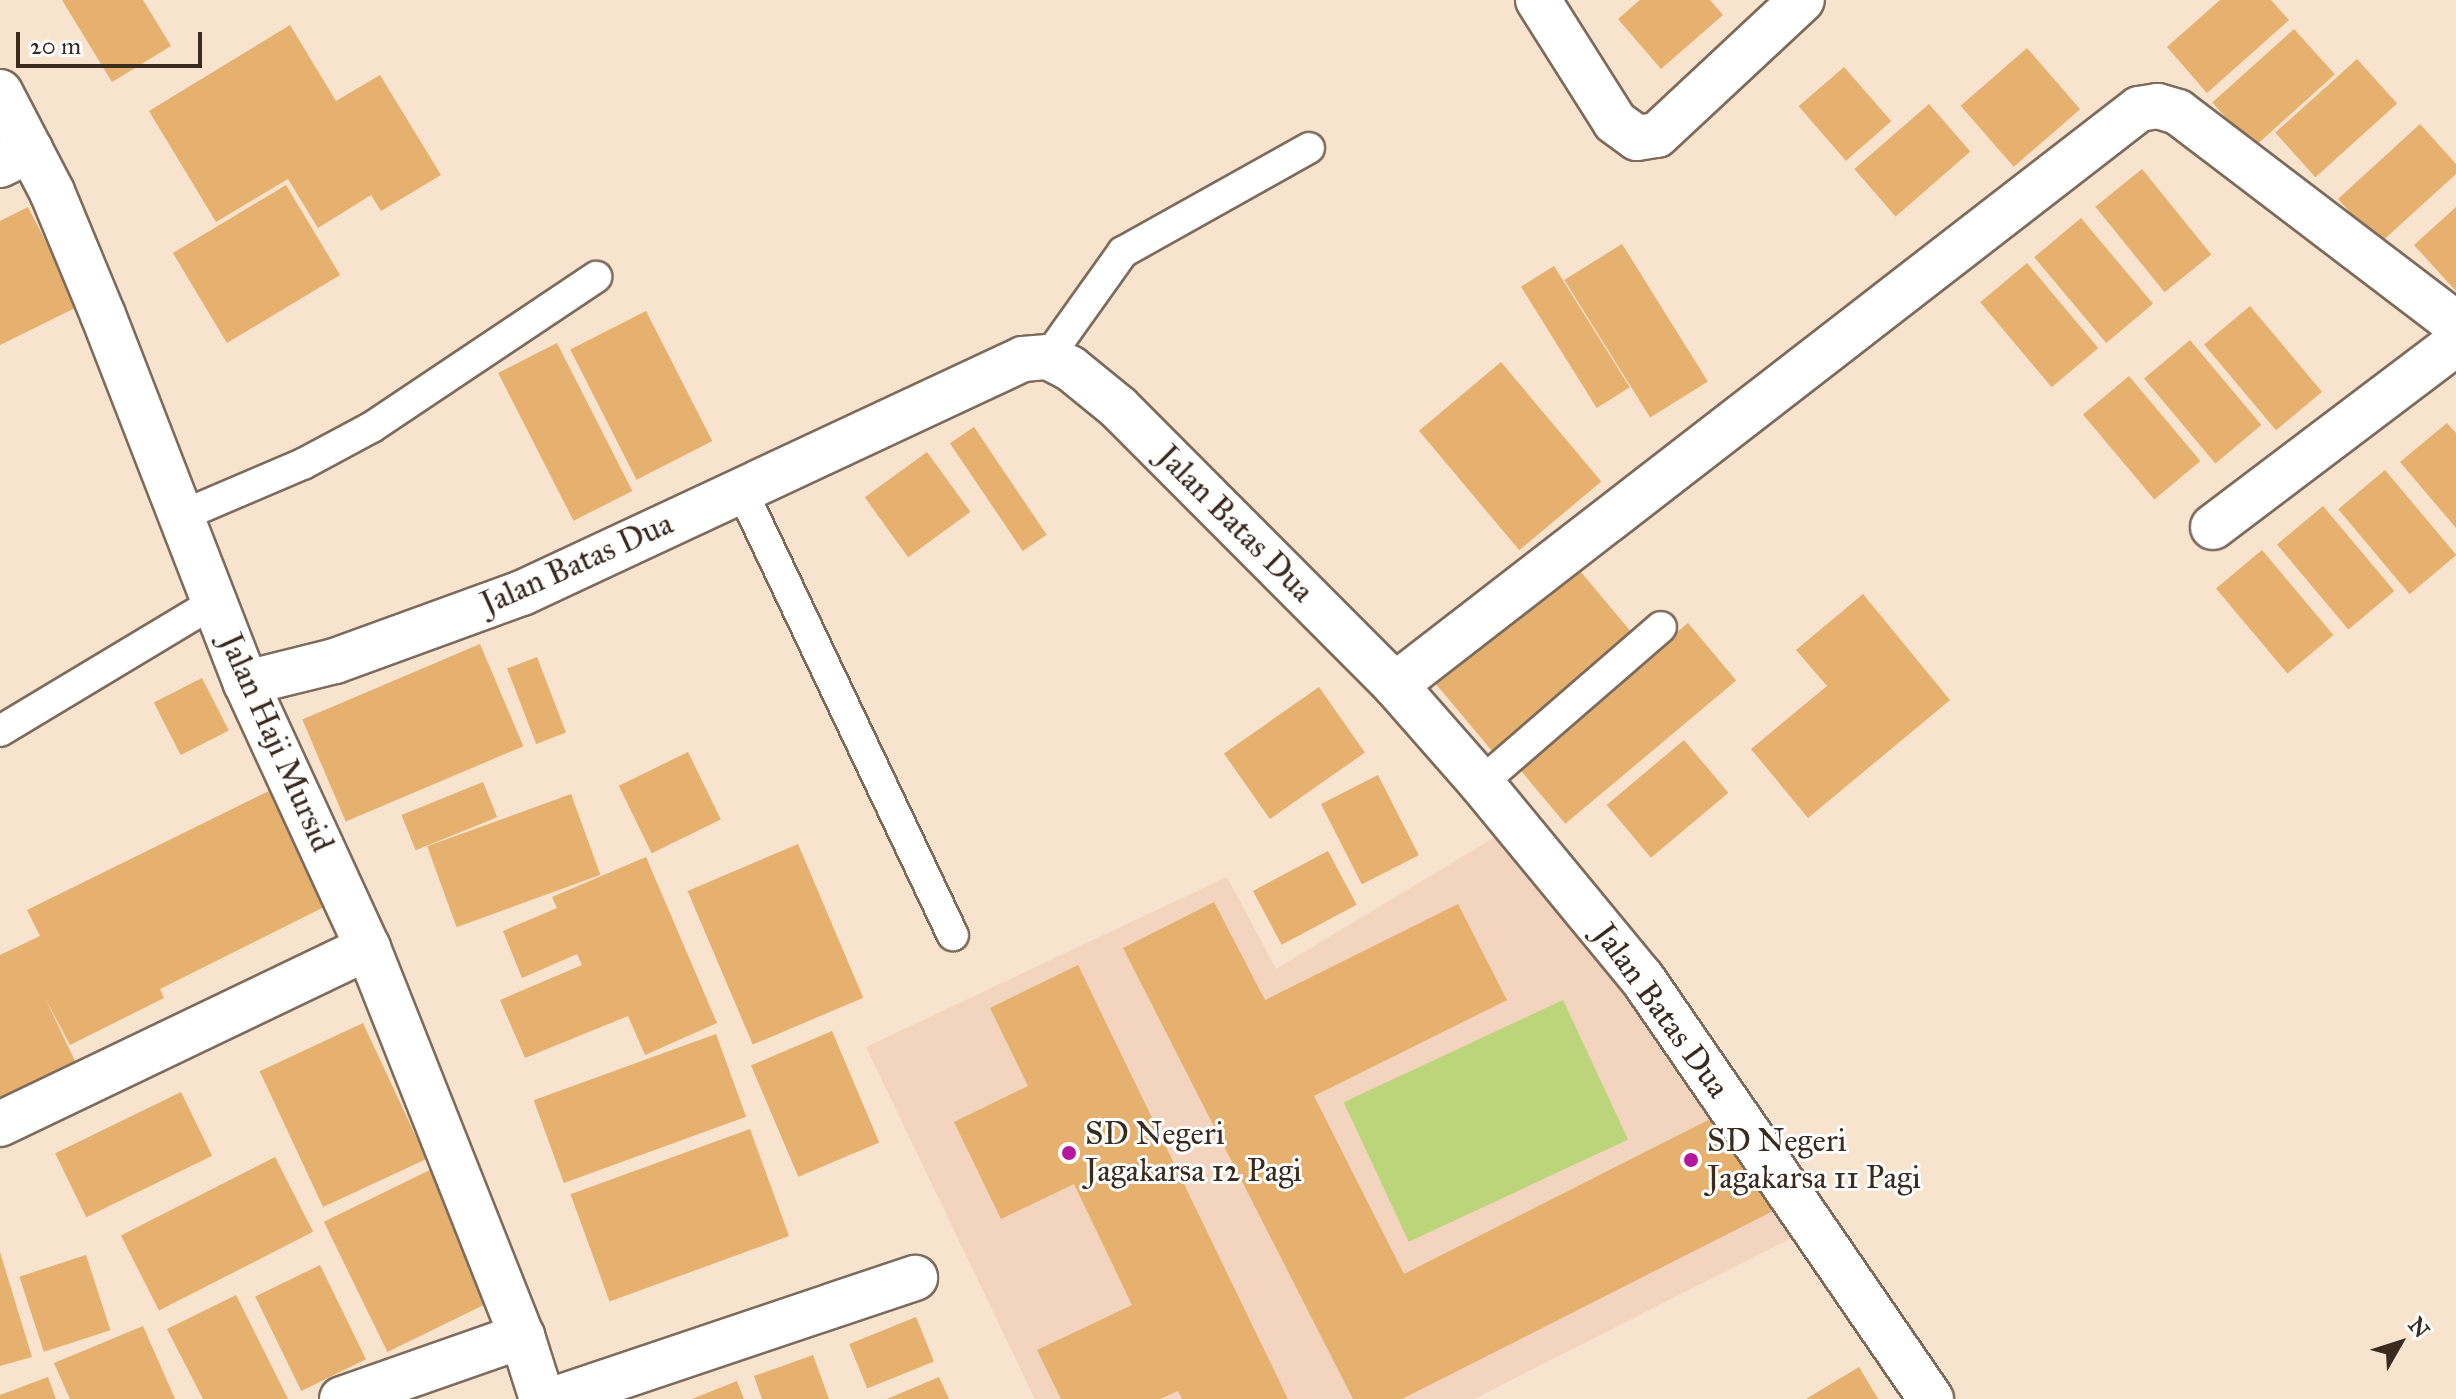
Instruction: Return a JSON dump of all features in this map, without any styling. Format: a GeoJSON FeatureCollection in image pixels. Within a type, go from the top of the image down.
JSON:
{"type":"FeatureCollection","features":[{"type":"Feature","properties":{"kind":"street"},"geometry":{"type":"LineString","coordinates":[[1538,0],[1615,122],[1637,138],[1657,135],[1802,0]]}},
{"type":"Feature","properties":{"kind":"street","name":"Jalan Haji Mursid"},"geometry":{"type":"LineString","coordinates":[[0,92],[16,158],[103,315],[246,683],[368,948],[522,1336],[542,1399]]}},
{"type":"Feature","properties":{"kind":"street"},"geometry":{"type":"LineString","coordinates":[[1395,685],[2139,109],[2158,106],[2178,112],[2456,324]]}},
{"type":"Feature","properties":{"kind":"street"},"geometry":{"type":"LineString","coordinates":[[2213,527],[2456,343]]}},
{"type":"Feature","properties":{"kind":"street","name":"Jalan Batas Dua"},"geometry":{"type":"LineString","coordinates":[[246,683],[335,661],[522,593],[1023,359],[1048,357],[1119,408],[1395,685],[1481,783],[1642,978],[1931,1399]]}},
{"type":"Feature","properties":{"kind":"street"},"geometry":{"type":"LineString","coordinates":[[0,1124],[368,948]]}},
{"type":"Feature","properties":{"kind":"street"},"geometry":{"type":"LineString","coordinates":[[555,1399],[915,1278]]}},
{"type":"Feature","properties":{"kind":"street"},"geometry":{"type":"LineString","coordinates":[[342,1399],[522,1336]]}},
{"type":"Feature","properties":{"kind":"lane"},"geometry":{"type":"LineString","coordinates":[[1048,357],[1123,252],[1309,148]]}},
{"type":"Feature","properties":{"kind":"lane"},"geometry":{"type":"LineString","coordinates":[[181,516],[303,464],[372,427],[596,277]]}},
{"type":"Feature","properties":{"kind":"lane"},"geometry":{"type":"LineString","coordinates":[[741,489],[953,935]]}},
{"type":"Feature","properties":{"kind":"lane"},"geometry":{"type":"LineString","coordinates":[[0,731],[215,602]]}},
{"type":"Feature","properties":{"kind":"lane"},"geometry":{"type":"LineString","coordinates":[[1481,783],[1661,627]]}},
{"type":"Feature","properties":{"kind":"shaded area"},"geometry":{"type":"Polygon","coordinates":[[[1505,831],[1733,1097],[1803,1232],[1474,1399],[1035,1399],[866,1047],[1227,877],[1276,969],[1505,831]]]}},
{"type":"Feature","properties":{"kind":"green space"},"geometry":{"type":"Polygon","coordinates":[[[1563,1000],[1628,1140],[1409,1242],[1344,1102],[1563,1000]]]}},
{"type":"Feature","properties":{"kind":"building"},"geometry":{"type":"Polygon","coordinates":[[[62,0],[143,0],[171,46],[112,82],[62,0]]]}},
{"type":"Feature","properties":{"kind":"building"},"geometry":{"type":"Polygon","coordinates":[[[1640,0],[1710,0],[1723,15],[1661,69],[1618,19],[1640,0]]]}},
{"type":"Feature","properties":{"kind":"building"},"geometry":{"type":"Polygon","coordinates":[[[2220,0],[2271,0],[2289,20],[2207,93],[2167,47],[2220,0]]]}},
{"type":"Feature","properties":{"kind":"building"},"geometry":{"type":"Polygon","coordinates":[[[290,25],[336,101],[380,75],[441,175],[381,211],[371,195],[318,228],[288,179],[216,222],[149,111],[290,25]]]}},
{"type":"Feature","properties":{"kind":"building"},"geometry":{"type":"Polygon","coordinates":[[[2294,29],[2335,74],[2253,148],[2212,103],[2294,29]]]}},
{"type":"Feature","properties":{"kind":"building"},"geometry":{"type":"Polygon","coordinates":[[[2027,48],[2080,109],[2014,167],[1961,106],[2027,48]]]}},
{"type":"Feature","properties":{"kind":"building"},"geometry":{"type":"Polygon","coordinates":[[[2357,59],[2397,104],[2315,177],[2275,133],[2357,59]]]}},
{"type":"Feature","properties":{"kind":"building"},"geometry":{"type":"Polygon","coordinates":[[[1844,67],[1891,121],[1846,161],[1799,106],[1844,67]]]}},
{"type":"Feature","properties":{"kind":"building"},"geometry":{"type":"Polygon","coordinates":[[[1929,104],[1970,152],[1896,216],[1854,169],[1929,104]]]}},
{"type":"Feature","properties":{"kind":"building"},"geometry":{"type":"Polygon","coordinates":[[[2420,124],[2456,164],[2456,174],[2379,244],[2338,199],[2420,124]]]}},
{"type":"Feature","properties":{"kind":"building"},"geometry":{"type":"Polygon","coordinates":[[[2142,169],[2211,254],[2165,292],[2095,207],[2142,169]]]}},
{"type":"Feature","properties":{"kind":"building"},"geometry":{"type":"Polygon","coordinates":[[[286,185],[340,275],[227,343],[173,253],[286,185]]]}},
{"type":"Feature","properties":{"kind":"building"},"geometry":{"type":"Polygon","coordinates":[[[28,207],[79,306],[0,345],[0,221],[28,207]]]}},
{"type":"Feature","properties":{"kind":"building"},"geometry":{"type":"Polygon","coordinates":[[[2456,207],[2456,291],[2414,245],[2456,207]]]}},
{"type":"Feature","properties":{"kind":"building"},"geometry":{"type":"Polygon","coordinates":[[[2081,218],[2153,304],[2106,343],[2034,257],[2081,218]]]}},
{"type":"Feature","properties":{"kind":"building"},"geometry":{"type":"Polygon","coordinates":[[[1622,244],[1708,381],[1650,417],[1564,280],[1622,244]]]}},
{"type":"Feature","properties":{"kind":"building"},"geometry":{"type":"Polygon","coordinates":[[[2027,263],[2098,348],[2052,387],[1980,302],[2027,263]]]}},
{"type":"Feature","properties":{"kind":"building"},"geometry":{"type":"Polygon","coordinates":[[[1554,266],[1630,387],[1597,408],[1521,287],[1554,266]]]}},
{"type":"Feature","properties":{"kind":"building"},"geometry":{"type":"Polygon","coordinates":[[[2250,306],[2322,392],[2276,430],[2204,345],[2250,306]]]}},
{"type":"Feature","properties":{"kind":"building"},"geometry":{"type":"Polygon","coordinates":[[[646,311],[712,441],[637,480],[570,350],[646,311]]]}},
{"type":"Feature","properties":{"kind":"building"},"geometry":{"type":"Polygon","coordinates":[[[2190,340],[2261,425],[2215,464],[2144,379],[2190,340]]]}},
{"type":"Feature","properties":{"kind":"building"},"geometry":{"type":"Polygon","coordinates":[[[557,343],[632,491],[574,521],[498,373],[557,343]]]}},
{"type":"Feature","properties":{"kind":"building"},"geometry":{"type":"Polygon","coordinates":[[[1501,362],[1601,482],[1519,550],[1419,431],[1501,362]]]}},
{"type":"Feature","properties":{"kind":"building"},"geometry":{"type":"Polygon","coordinates":[[[2129,376],[2200,461],[2154,500],[2083,415],[2129,376]]]}},
{"type":"Feature","properties":{"kind":"building"},"geometry":{"type":"Polygon","coordinates":[[[2447,423],[2456,433],[2456,528],[2400,462],[2447,423]]]}},
{"type":"Feature","properties":{"kind":"building"},"geometry":{"type":"Polygon","coordinates":[[[974,427],[1047,535],[1023,551],[950,443],[974,427]]]}},
{"type":"Feature","properties":{"kind":"building"},"geometry":{"type":"Polygon","coordinates":[[[927,452],[970,512],[908,557],[865,497],[927,452]]]}},
{"type":"Feature","properties":{"kind":"building"},"geometry":{"type":"Polygon","coordinates":[[[2385,470],[2456,555],[2410,594],[2338,509],[2385,470]]]}},
{"type":"Feature","properties":{"kind":"building"},"geometry":{"type":"Polygon","coordinates":[[[2323,506],[2394,591],[2348,630],[2277,545],[2323,506]]]}},
{"type":"Feature","properties":{"kind":"building"},"geometry":{"type":"Polygon","coordinates":[[[2262,550],[2333,635],[2287,674],[2216,589],[2262,550]]]}},
{"type":"Feature","properties":{"kind":"building"},"geometry":{"type":"Polygon","coordinates":[[[1575,565],[1636,638],[1496,755],[1435,683],[1575,565]]]}},
{"type":"Feature","properties":{"kind":"building"},"geometry":{"type":"Polygon","coordinates":[[[1863,594],[1950,700],[1808,818],[1751,749],[1827,686],[1796,650],[1863,594]]]}},
{"type":"Feature","properties":{"kind":"building"},"geometry":{"type":"Polygon","coordinates":[[[1688,623],[1736,680],[1565,824],[1517,766],[1688,623]]]}},
{"type":"Feature","properties":{"kind":"building"},"geometry":{"type":"Polygon","coordinates":[[[480,644],[523,746],[346,822],[302,719],[480,644]]]}},
{"type":"Feature","properties":{"kind":"building"},"geometry":{"type":"Polygon","coordinates":[[[537,657],[566,733],[536,744],[507,668],[537,657]]]}},
{"type":"Feature","properties":{"kind":"building"},"geometry":{"type":"Polygon","coordinates":[[[202,678],[229,731],[181,755],[154,703],[202,678]]]}},
{"type":"Feature","properties":{"kind":"building"},"geometry":{"type":"Polygon","coordinates":[[[1319,687],[1365,753],[1270,819],[1224,754],[1319,687]]]}},
{"type":"Feature","properties":{"kind":"building"},"geometry":{"type":"Polygon","coordinates":[[[1684,740],[1728,793],[1651,858],[1607,805],[1684,740]]]}},
{"type":"Feature","properties":{"kind":"building"},"geometry":{"type":"Polygon","coordinates":[[[688,752],[721,819],[652,853],[619,786],[688,752]]]}},
{"type":"Feature","properties":{"kind":"building"},"geometry":{"type":"Polygon","coordinates":[[[1378,775],[1419,855],[1362,884],[1321,804],[1378,775]]]}},
{"type":"Feature","properties":{"kind":"building"},"geometry":{"type":"Polygon","coordinates":[[[483,782],[497,817],[416,850],[401,815],[483,782]]]}},
{"type":"Feature","properties":{"kind":"building"},"geometry":{"type":"Polygon","coordinates":[[[285,783],[342,898],[160,989],[164,998],[70,1045],[45,998],[76,1063],[0,1099],[0,955],[40,936],[27,910],[285,783]]]}},
{"type":"Feature","properties":{"kind":"building"},"geometry":{"type":"Polygon","coordinates":[[[571,794],[600,875],[457,927],[427,846],[571,794]]]}},
{"type":"Feature","properties":{"kind":"building"},"geometry":{"type":"Polygon","coordinates":[[[798,844],[863,998],[753,1045],[688,891],[798,844]]]}},
{"type":"Feature","properties":{"kind":"building"},"geometry":{"type":"Polygon","coordinates":[[[1328,851],[1357,905],[1282,945],[1253,891],[1328,851]]]}},
{"type":"Feature","properties":{"kind":"building"},"geometry":{"type":"Polygon","coordinates":[[[646,857],[717,1023],[645,1055],[628,1016],[525,1058],[500,1000],[582,965],[577,954],[522,978],[503,931],[557,908],[552,897],[646,857]]]}},
{"type":"Feature","properties":{"kind":"building","name":"SD Negeri Jagakarsa 11 Pagi"},"geometry":{"type":"Polygon","coordinates":[[[1214,902],[1265,1000],[1458,904],[1507,1000],[1314,1096],[1404,1274],[1728,1110],[1777,1209],[1402,1399],[1353,1399],[1123,948],[1214,902]]]}},
{"type":"Feature","properties":{"kind":"building","name":"SD Negeri Jagakarsa 12 Pagi"},"geometry":{"type":"Polygon","coordinates":[[[1078,965],[1288,1399],[1182,1399],[1178,1391],[1160,1399],[1061,1399],[1037,1350],[1132,1305],[1074,1184],[1001,1219],[954,1122],[1028,1086],[990,1008],[1078,965]]]}},
{"type":"Feature","properties":{"kind":"building"},"geometry":{"type":"Polygon","coordinates":[[[363,1023],[426,1159],[323,1207],[260,1071],[363,1023]]]}},
{"type":"Feature","properties":{"kind":"building"},"geometry":{"type":"Polygon","coordinates":[[[832,1031],[879,1142],[798,1177],[751,1065],[832,1031]]]}},
{"type":"Feature","properties":{"kind":"building"},"geometry":{"type":"Polygon","coordinates":[[[716,1034],[746,1117],[564,1183],[534,1100],[716,1034]]]}},
{"type":"Feature","properties":{"kind":"building"},"geometry":{"type":"Polygon","coordinates":[[[181,1092],[212,1156],[86,1217],[55,1153],[181,1092]]]}},
{"type":"Feature","properties":{"kind":"building"},"geometry":{"type":"Polygon","coordinates":[[[750,1129],[789,1236],[610,1301],[571,1194],[750,1129]]]}},
{"type":"Feature","properties":{"kind":"building"},"geometry":{"type":"Polygon","coordinates":[[[275,1157],[313,1232],[159,1310],[121,1236],[275,1157]]]}},
{"type":"Feature","properties":{"kind":"building"},"geometry":{"type":"Polygon","coordinates":[[[438,1166],[502,1296],[387,1352],[324,1222],[438,1166]]]}},
{"type":"Feature","properties":{"kind":"building"},"geometry":{"type":"Polygon","coordinates":[[[0,1252],[32,1357],[0,1366],[0,1252]]]}},
{"type":"Feature","properties":{"kind":"building"},"geometry":{"type":"Polygon","coordinates":[[[86,1255],[110,1330],[44,1352],[19,1277],[86,1255]]]}},
{"type":"Feature","properties":{"kind":"building"},"geometry":{"type":"Polygon","coordinates":[[[320,1265],[366,1359],[301,1391],[255,1297],[320,1265]]]}},
{"type":"Feature","properties":{"kind":"building"},"geometry":{"type":"Polygon","coordinates":[[[236,1295],[288,1399],[203,1399],[167,1329],[236,1295]]]}},
{"type":"Feature","properties":{"kind":"building"},"geometry":{"type":"Polygon","coordinates":[[[916,1317],[934,1362],[867,1388],[849,1344],[916,1317]]]}},
{"type":"Feature","properties":{"kind":"building"},"geometry":{"type":"Polygon","coordinates":[[[143,1326],[175,1399],[70,1399],[54,1363],[143,1326]]]}},
{"type":"Feature","properties":{"kind":"building"},"geometry":{"type":"Polygon","coordinates":[[[813,1355],[829,1399],[762,1399],[754,1376],[813,1355]]]}},
{"type":"Feature","properties":{"kind":"building"},"geometry":{"type":"Polygon","coordinates":[[[1859,1367],[1878,1399],[1806,1399],[1859,1367]]]}},
{"type":"Feature","properties":{"kind":"building"},"geometry":{"type":"Polygon","coordinates":[[[48,1377],[56,1399],[0,1399],[0,1395],[48,1377]]]}},
{"type":"Feature","properties":{"kind":"building"},"geometry":{"type":"Polygon","coordinates":[[[939,1377],[949,1399],[887,1399],[939,1377]]]}},
{"type":"Feature","properties":{"kind":"building"},"geometry":{"type":"Polygon","coordinates":[[[737,1381],[744,1399],[692,1399],[737,1381]]]}},
{"type":"Feature","properties":{"kind":"place","name":"SD Negeri Jagakarsa 12 Pagi"},"geometry":{"type":"Point","coordinates":[1069,1153]}},
{"type":"Feature","properties":{"kind":"place","name":"SD Negeri Jagakarsa 11 Pagi"},"geometry":{"type":"Point","coordinates":[1691,1160]}}]}
